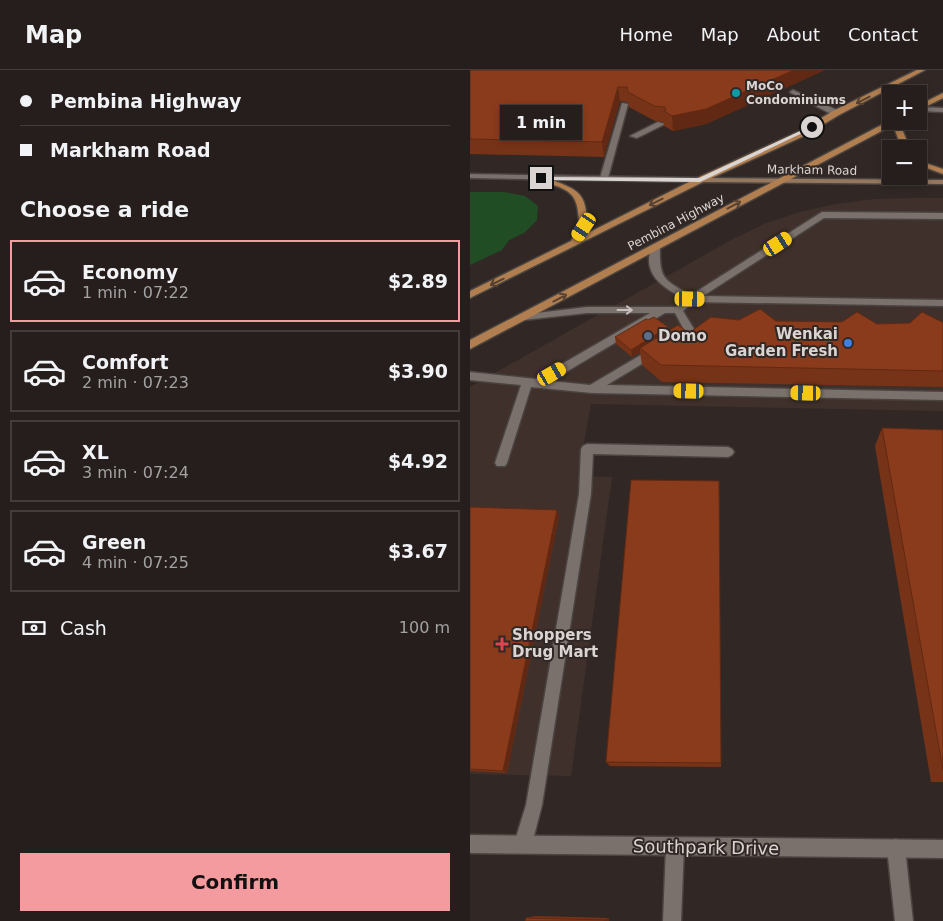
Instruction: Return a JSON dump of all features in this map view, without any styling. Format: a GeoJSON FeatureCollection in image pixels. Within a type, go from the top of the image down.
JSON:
{"type":"FeatureCollection","features":[{"type":"Feature","properties":{"kind":"main road","name":"Pembina Highway"},"geometry":{"type":"LineString","coordinates":[[470,295],[700,180],[801,134],[836,113],[922,70]]}},
{"type":"Feature","properties":{"kind":"main road"},"geometry":{"type":"LineString","coordinates":[[927,104],[943,95]]}},
{"type":"Feature","properties":{"kind":"main road","name":"Pembina Highway"},"geometry":{"type":"LineString","coordinates":[[470,345],[882,128]]}},
{"type":"Feature","properties":{"kind":"main road"},"geometry":{"type":"LineString","coordinates":[[927,167],[943,172]]}},
{"type":"Feature","properties":{"kind":"main road"},"geometry":{"type":"LineString","coordinates":[[541,178],[572,190],[581,200],[584,227],[572,244]]}},
{"type":"Feature","properties":{"kind":"street"},"geometry":{"type":"LineString","coordinates":[[793,92],[836,113]]}},
{"type":"Feature","properties":{"kind":"street"},"geometry":{"type":"LineString","coordinates":[[604,178],[624,104]]}},
{"type":"Feature","properties":{"kind":"street"},"geometry":{"type":"LineString","coordinates":[[927,109],[943,110]]}},
{"type":"Feature","properties":{"kind":"street"},"geometry":{"type":"LineString","coordinates":[[634,136],[661,124]]}},
{"type":"Feature","properties":{"kind":"street","name":"Markham Road"},"geometry":{"type":"LineString","coordinates":[[470,176],[943,182]]}},
{"type":"Feature","properties":{"kind":"street"},"geometry":{"type":"LineString","coordinates":[[524,317],[587,310],[678,310],[690,299],[822,215],[943,216]]}},
{"type":"Feature","properties":{"kind":"street"},"geometry":{"type":"LineString","coordinates":[[655,247],[657,276],[674,290],[690,299],[943,303]]}},
{"type":"Feature","properties":{"kind":"street"},"geometry":{"type":"LineString","coordinates":[[501,464],[531,383],[664,309]]}},
{"type":"Feature","properties":{"kind":"street"},"geometry":{"type":"LineString","coordinates":[[592,389],[689,329],[678,310]]}},
{"type":"Feature","properties":{"kind":"street"},"geometry":{"type":"LineString","coordinates":[[470,376],[592,389],[943,396]]}},
{"type":"Feature","properties":{"kind":"street"},"geometry":{"type":"LineString","coordinates":[[523,844],[534,806],[585,494],[587,449],[728,452]]}},
{"type":"Feature","properties":{"kind":"street","name":"Southpark Drive"},"geometry":{"type":"LineString","coordinates":[[470,844],[943,848]]}},
{"type":"Feature","properties":{"kind":"street"},"geometry":{"type":"LineString","coordinates":[[672,921],[675,847]]}},
{"type":"Feature","properties":{"kind":"street"},"geometry":{"type":"LineString","coordinates":[[896,848],[904,921]]}},
{"type":"Feature","properties":{"kind":"shaded area"},"geometry":{"type":"Polygon","coordinates":[[[943,198],[943,411],[591,404],[578,476],[612,477],[571,776],[470,774],[470,387],[733,239],[766,223],[800,212],[835,204],[874,199],[943,198]]]}},
{"type":"Feature","properties":{"kind":"green space"},"geometry":{"type":"Polygon","coordinates":[[[470,192],[504,192],[525,196],[538,206],[537,220],[524,233],[509,240],[502,250],[470,265],[470,192]]]}},
{"type":"Feature","properties":{"kind":"building"},"geometry":{"type":"Polygon","coordinates":[[[470,70],[794,70],[706,109],[672,116],[664,111],[666,110],[665,107],[654,106],[628,92],[627,87],[618,87],[602,142],[470,139],[470,70]]]}},
{"type":"Feature","properties":{"kind":"building"},"geometry":{"type":"Polygon","coordinates":[[[760,309],[776,321],[842,322],[857,312],[877,324],[910,323],[922,312],[943,322],[943,371],[661,365],[640,348],[678,325],[689,333],[711,317],[739,320],[760,309]]]}},
{"type":"Feature","properties":{"kind":"building"},"geometry":{"type":"Polygon","coordinates":[[[654,317],[668,327],[631,350],[615,337],[646,319],[654,317]]]}},
{"type":"Feature","properties":{"kind":"building"},"geometry":{"type":"Polygon","coordinates":[[[882,428],[943,430],[943,770],[882,428]]]}},
{"type":"Feature","properties":{"kind":"building"},"geometry":{"type":"Polygon","coordinates":[[[631,480],[719,481],[721,763],[606,762],[631,480]]]}},
{"type":"Feature","properties":{"kind":"building","name":"Shoppers Drug Mart"},"geometry":{"type":"Polygon","coordinates":[[[470,507],[557,510],[503,771],[470,769],[470,507]]]}},
{"type":"Feature","properties":{"kind":"building"},"geometry":{"type":"Polygon","coordinates":[[[526,918],[604,920],[604,921],[525,921],[526,918]]]}},
{"type":"Feature","properties":{"kind":"place","name":"MoCo Condominiums"},"geometry":{"type":"Point","coordinates":[736,93]}},
{"type":"Feature","properties":{"kind":"place","name":"Domo"},"geometry":{"type":"Point","coordinates":[648,336]}},
{"type":"Feature","properties":{"kind":"place","name":"Wenkai Garden Fresh"},"geometry":{"type":"Point","coordinates":[848,343]}},
{"type":"Feature","properties":{"kind":"place","name":"Shoppers Drug Mart"},"geometry":{"type":"Point","coordinates":[502,644]}},
{"type":"Feature","properties":{"kind":"route"},"geometry":{"type":"LineString","coordinates":[[541,178],[700,180],[801,134],[812,127]]}}]}
